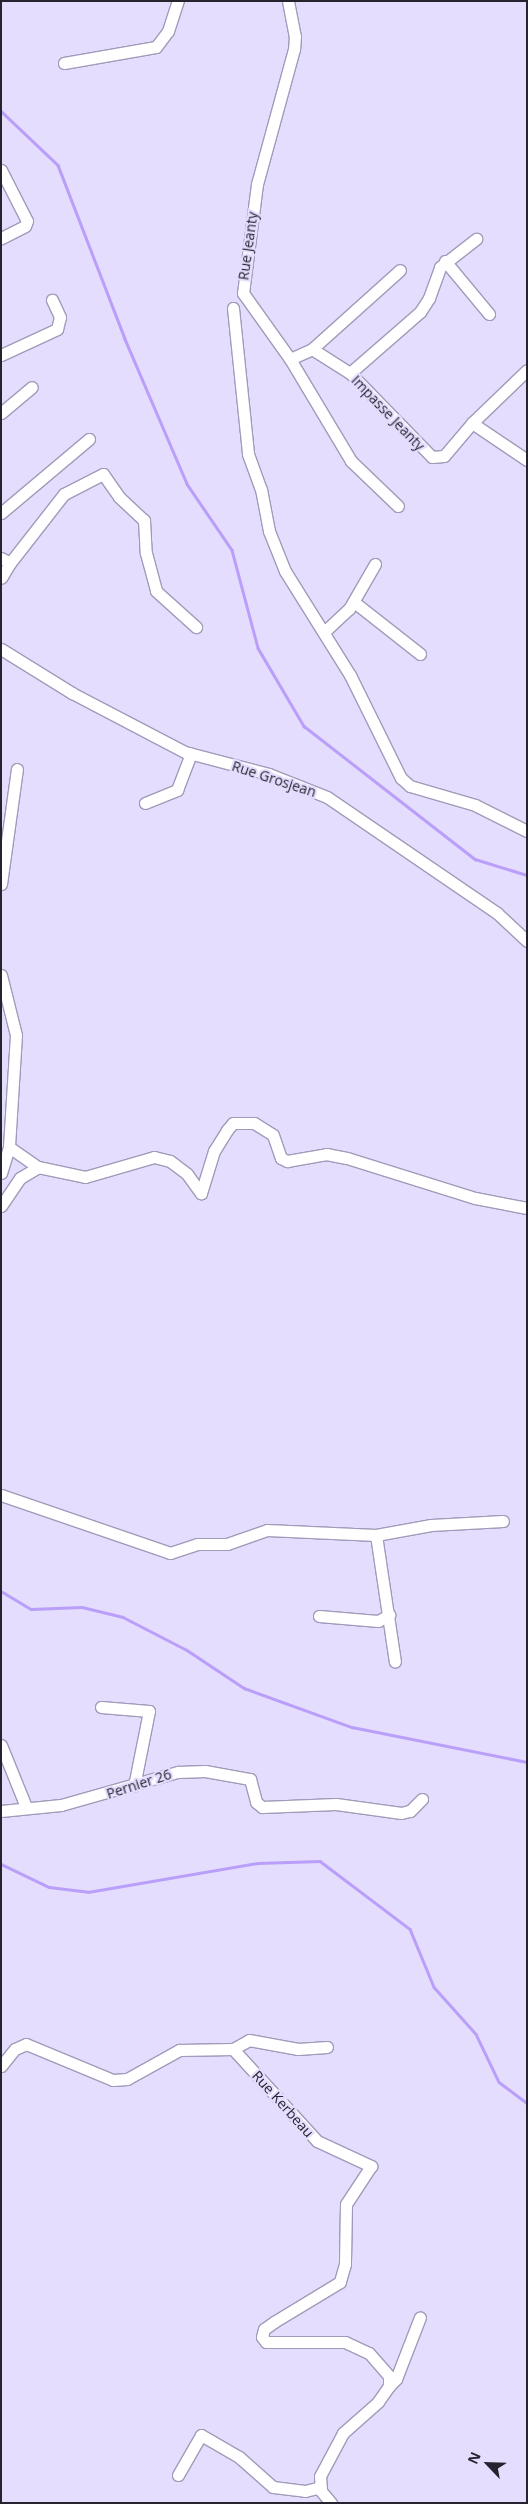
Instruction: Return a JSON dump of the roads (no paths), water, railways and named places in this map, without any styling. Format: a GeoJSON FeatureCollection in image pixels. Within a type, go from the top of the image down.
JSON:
{"type":"FeatureCollection","features":[{"type":"Feature","properties":{"kind":"street"},"geometry":{"type":"LineString","coordinates":[[64,63],[156,47],[168,32],[178,1]]}},
{"type":"Feature","properties":{"kind":"street","name":"Rue Jeanty"},"geometry":{"type":"LineString","coordinates":[[288,1],[295,36],[294,49],[257,184],[242,282],[246,300],[290,359],[351,461],[398,506]]}},
{"type":"Feature","properties":{"kind":"street"},"geometry":{"type":"LineString","coordinates":[[1,170],[27,221],[24,226],[1,238]]}},
{"type":"Feature","properties":{"kind":"street"},"geometry":{"type":"LineString","coordinates":[[350,373],[420,312],[445,260],[476,239]]}},
{"type":"Feature","properties":{"kind":"street"},"geometry":{"type":"LineString","coordinates":[[445,260],[489,314]]}},
{"type":"Feature","properties":{"kind":"street"},"geometry":{"type":"LineString","coordinates":[[290,359],[312,349],[400,270]]}},
{"type":"Feature","properties":{"kind":"street"},"geometry":{"type":"LineString","coordinates":[[1,354],[57,330],[60,317],[52,300]]}},
{"type":"Feature","properties":{"kind":"street"},"geometry":{"type":"LineString","coordinates":[[233,308],[248,454],[261,488],[269,531],[285,571],[350,675],[401,778],[410,786],[475,805],[527,831]]}},
{"type":"Feature","properties":{"kind":"street","name":"Impasse Jeanty"},"geometry":{"type":"LineString","coordinates":[[312,349],[350,373],[432,457],[444,456],[472,423]]}},
{"type":"Feature","properties":{"kind":"street"},"geometry":{"type":"LineString","coordinates":[[527,370],[472,423],[527,460]]}},
{"type":"Feature","properties":{"kind":"street"},"geometry":{"type":"LineString","coordinates":[[1,414],[32,387]]}},
{"type":"Feature","properties":{"kind":"street"},"geometry":{"type":"LineString","coordinates":[[1,513],[89,439]]}},
{"type":"Feature","properties":{"kind":"street"},"geometry":{"type":"LineString","coordinates":[[1,578],[6,561],[64,494],[104,474],[119,497],[144,520],[146,553],[156,591],[196,627]]}},
{"type":"Feature","properties":{"kind":"street"},"geometry":{"type":"LineString","coordinates":[[324,632],[354,602],[375,564]]}},
{"type":"Feature","properties":{"kind":"street"},"geometry":{"type":"LineString","coordinates":[[354,602],[420,654]]}},
{"type":"Feature","properties":{"kind":"street","name":"Rue Grosjean"},"geometry":{"type":"LineString","coordinates":[[1,649],[72,693],[191,754],[269,774],[327,797],[497,913],[527,941]]}},
{"type":"Feature","properties":{"kind":"street"},"geometry":{"type":"LineString","coordinates":[[145,803],[177,790],[191,754]]}},
{"type":"Feature","properties":{"kind":"street"},"geometry":{"type":"LineString","coordinates":[[1,884],[17,769]]}},
{"type":"Feature","properties":{"kind":"street"},"geometry":{"type":"LineString","coordinates":[[1,975],[16,1035],[9,1147],[1,1174]]}},
{"type":"Feature","properties":{"kind":"street"},"geometry":{"type":"LineString","coordinates":[[9,1147],[38,1167],[84,1178],[154,1157],[176,1165],[202,1193],[214,1151],[227,1130],[233,1123],[254,1122],[273,1135],[281,1158],[287,1161],[326,1154],[347,1158],[475,1198],[527,1208]]}},
{"type":"Feature","properties":{"kind":"street"},"geometry":{"type":"LineString","coordinates":[[1,1206],[20,1178],[38,1167]]}},
{"type":"Feature","properties":{"kind":"street"},"geometry":{"type":"LineString","coordinates":[[1,1495],[170,1553],[197,1544],[227,1544],[267,1530],[376,1534],[431,1524],[503,1521]]}},
{"type":"Feature","properties":{"kind":"street"},"geometry":{"type":"LineString","coordinates":[[376,1534],[396,1662]]}},
{"type":"Feature","properties":{"kind":"street"},"geometry":{"type":"LineString","coordinates":[[319,1616],[378,1621],[388,1615]]}},
{"type":"Feature","properties":{"kind":"street"},"geometry":{"type":"LineString","coordinates":[[101,1707],[149,1711],[134,1786]]}},
{"type":"Feature","properties":{"kind":"street"},"geometry":{"type":"LineString","coordinates":[[1,1745],[26,1807]]}},
{"type":"Feature","properties":{"kind":"street","name":"Pernier 26"},"geometry":{"type":"LineString","coordinates":[[1,1811],[61,1805],[134,1786],[178,1772],[204,1771],[250,1779],[256,1802],[262,1807],[336,1804],[410,1811],[422,1799]]}},
{"type":"Feature","properties":{"kind":"street"},"geometry":{"type":"LineString","coordinates":[[1,2066],[15,2049],[26,2044],[113,2080],[127,2079],[180,2050],[233,2050],[249,2040],[298,2049],[326,2047]]}},
{"type":"Feature","properties":{"kind":"street","name":"Rue Kerbeau"},"geometry":{"type":"LineString","coordinates":[[233,2050],[317,2142],[371,2166],[346,2204],[344,2264],[340,2282],[274,2322],[264,2329],[262,2336],[266,2342],[345,2342],[381,2364],[389,2376],[389,2386]]}},
{"type":"Feature","properties":{"kind":"street"},"geometry":{"type":"LineString","coordinates":[[331,2503],[321,2487],[320,2476],[343,2433],[378,2402],[389,2386],[396,2380],[420,2316]]}},
{"type":"Feature","properties":{"kind":"street"},"geometry":{"type":"LineString","coordinates":[[178,2475],[202,2435],[239,2457],[274,2487],[305,2492],[321,2487]]}},
{"type":"Feature","properties":{"kind":"waterway"},"geometry":{"type":"LineString","coordinates":[[1,111],[58,165],[125,339],[187,484],[232,550],[258,648],[304,726],[475,859],[527,875]]}},
{"type":"Feature","properties":{"kind":"waterway"},"geometry":{"type":"LineString","coordinates":[[1,1591],[31,1609],[82,1607],[123,1617],[187,1650],[244,1688],[352,1727],[527,1762]]}},
{"type":"Feature","properties":{"kind":"waterway"},"geometry":{"type":"LineString","coordinates":[[1,1864],[49,1887],[88,1892],[258,1863],[320,1861],[410,1929],[434,1987],[476,2034],[499,2082],[527,2103]]}}]}
